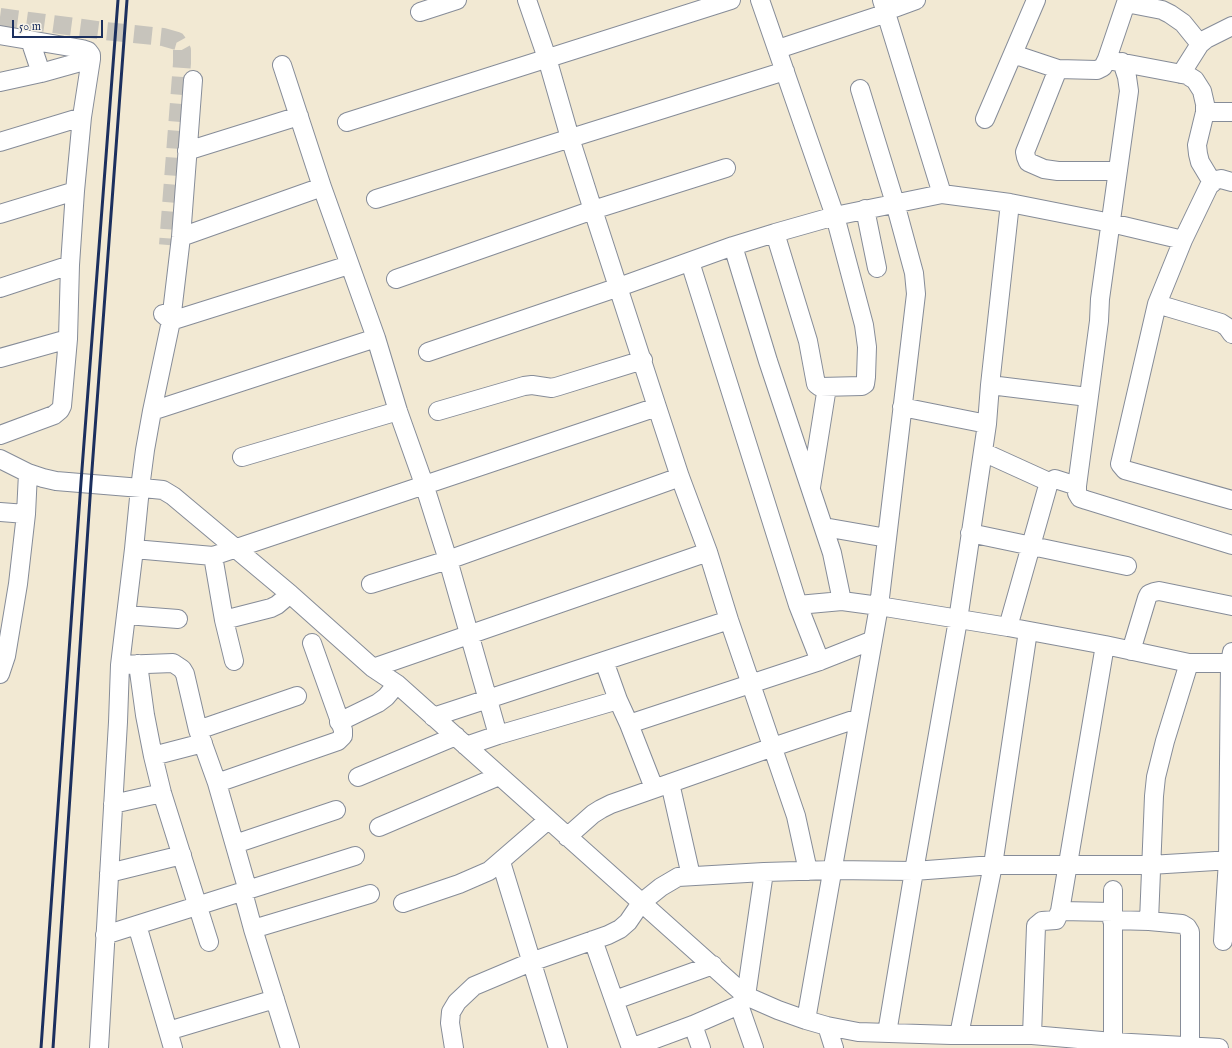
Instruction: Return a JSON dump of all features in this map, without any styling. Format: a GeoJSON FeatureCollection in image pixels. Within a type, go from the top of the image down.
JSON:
{"type":"FeatureCollection","features":[{"type":"Feature","properties":{"kind":"street"},"geometry":{"type":"LineString","coordinates":[[420,12],[457,0]]}},
{"type":"Feature","properties":{"kind":"street"},"geometry":{"type":"LineString","coordinates":[[527,0],[547,58],[570,138],[680,477],[708,552],[729,620],[796,816],[808,871]]}},
{"type":"Feature","properties":{"kind":"street"},"geometry":{"type":"LineString","coordinates":[[347,122],[731,0]]}},
{"type":"Feature","properties":{"kind":"street"},"geometry":{"type":"LineString","coordinates":[[760,0],[835,216],[864,325],[867,347],[866,377],[865,384],[862,386],[820,387],[816,384],[808,341],[775,233]]}},
{"type":"Feature","properties":{"kind":"street"},"geometry":{"type":"LineString","coordinates":[[778,50],[885,8],[916,0]]}},
{"type":"Feature","properties":{"kind":"street"},"geometry":{"type":"LineString","coordinates":[[985,119],[1036,0]]}},
{"type":"Feature","properties":{"kind":"street"},"geometry":{"type":"LineString","coordinates":[[1114,61],[1127,2],[1162,10],[1170,14],[1183,23],[1200,44]]}},
{"type":"Feature","properties":{"kind":"street"},"geometry":{"type":"LineString","coordinates":[[885,8],[942,194]]}},
{"type":"Feature","properties":{"kind":"street"},"geometry":{"type":"LineString","coordinates":[[1181,74],[1200,44],[1206,39],[1232,26]]}},
{"type":"Feature","properties":{"kind":"street"},"geometry":{"type":"LineString","coordinates":[[0,35],[82,49],[88,51],[91,55],[82,117],[75,191],[70,265],[68,339],[62,406],[60,410],[54,414],[0,435]]}},
{"type":"Feature","properties":{"kind":"street"},"geometry":{"type":"LineString","coordinates":[[30,40],[41,73]]}},
{"type":"Feature","properties":{"kind":"street"},"geometry":{"type":"LineString","coordinates":[[1013,54],[1058,69],[1097,70],[1114,61],[1181,74],[1195,80],[1202,92],[1205,104],[1205,112],[1197,145],[1198,154],[1200,162],[1212,182]]}},
{"type":"Feature","properties":{"kind":"street"},"geometry":{"type":"LineString","coordinates":[[1,79],[41,73],[91,59]]}},
{"type":"Feature","properties":{"kind":"street"},"geometry":{"type":"LineString","coordinates":[[1114,61],[1127,77],[1129,91],[1076,486],[1080,498],[1232,545]]}},
{"type":"Feature","properties":{"kind":"street"},"geometry":{"type":"LineString","coordinates":[[282,65],[322,187],[376,338],[398,411],[424,484],[448,560],[498,735]]}},
{"type":"Feature","properties":{"kind":"street"},"geometry":{"type":"LineString","coordinates":[[1058,69],[1025,152],[1028,162],[1044,169],[1058,171],[1118,171]]}},
{"type":"Feature","properties":{"kind":"street"},"geometry":{"type":"LineString","coordinates":[[376,199],[785,71]]}},
{"type":"Feature","properties":{"kind":"street"},"geometry":{"type":"LineString","coordinates":[[99,1048],[120,665],[140,488],[152,411],[171,321],[174,241],[188,151],[193,80]]}},
{"type":"Feature","properties":{"kind":"street"},"geometry":{"type":"LineString","coordinates":[[806,1020],[879,606],[916,294],[914,273],[895,203],[860,89]]}},
{"type":"Feature","properties":{"kind":"street"},"geometry":{"type":"LineString","coordinates":[[1205,112],[1232,112]]}},
{"type":"Feature","properties":{"kind":"street"},"geometry":{"type":"LineString","coordinates":[[188,151],[299,116]]}},
{"type":"Feature","properties":{"kind":"street"},"geometry":{"type":"LineString","coordinates":[[0,142],[82,117]]}},
{"type":"Feature","properties":{"kind":"street"},"geometry":{"type":"LineString","coordinates":[[396,279],[593,210],[726,168]]}},
{"type":"Feature","properties":{"kind":"street"},"geometry":{"type":"LineString","coordinates":[[1232,182],[1221,179],[1212,182],[1209,186],[1183,240],[1157,304],[1120,464],[1126,470],[1232,500]]}},
{"type":"Feature","properties":{"kind":"street"},"geometry":{"type":"LineString","coordinates":[[174,241],[322,187]]}},
{"type":"Feature","properties":{"kind":"street"},"geometry":{"type":"LineString","coordinates":[[0,214],[75,191]]}},
{"type":"Feature","properties":{"kind":"street"},"geometry":{"type":"LineString","coordinates":[[428,352],[619,287],[733,246],[775,233],[835,216],[942,194],[1010,203],[1111,223],[1183,240]]}},
{"type":"Feature","properties":{"kind":"street"},"geometry":{"type":"LineString","coordinates":[[880,1038],[914,871],[958,620],[987,424],[1010,203]]}},
{"type":"Feature","properties":{"kind":"street"},"geometry":{"type":"LineString","coordinates":[[865,209],[877,268]]}},
{"type":"Feature","properties":{"kind":"street"},"geometry":{"type":"LineString","coordinates":[[733,246],[768,362],[832,553],[842,601]]}},
{"type":"Feature","properties":{"kind":"street"},"geometry":{"type":"LineString","coordinates":[[690,262],[798,605],[820,661]]}},
{"type":"Feature","properties":{"kind":"street"},"geometry":{"type":"LineString","coordinates":[[0,288],[70,265]]}},
{"type":"Feature","properties":{"kind":"street"},"geometry":{"type":"LineString","coordinates":[[171,321],[349,265]]}},
{"type":"Feature","properties":{"kind":"street"},"geometry":{"type":"LineString","coordinates":[[1157,304],[1221,323],[1227,327],[1232,334]]}},
{"type":"Feature","properties":{"kind":"street"},"geometry":{"type":"LineString","coordinates":[[152,411],[376,338]]}},
{"type":"Feature","properties":{"kind":"street"},"geometry":{"type":"LineString","coordinates":[[0,358],[68,339]]}},
{"type":"Feature","properties":{"kind":"street"},"geometry":{"type":"LineString","coordinates":[[438,410],[524,386],[532,385],[552,388],[643,360]]}},
{"type":"Feature","properties":{"kind":"street"},"geometry":{"type":"LineString","coordinates":[[990,385],[1088,397]]}},
{"type":"Feature","properties":{"kind":"street"},"geometry":{"type":"LineString","coordinates":[[810,490],[827,387]]}},
{"type":"Feature","properties":{"kind":"street"},"geometry":{"type":"LineString","coordinates":[[134,549],[213,556],[657,407]]}},
{"type":"Feature","properties":{"kind":"street"},"geometry":{"type":"LineString","coordinates":[[902,407],[987,424]]}},
{"type":"Feature","properties":{"kind":"street"},"geometry":{"type":"LineString","coordinates":[[242,457],[398,411]]}},
{"type":"Feature","properties":{"kind":"street"},"geometry":{"type":"LineString","coordinates":[[983,452],[1049,482]]}},
{"type":"Feature","properties":{"kind":"street"},"geometry":{"type":"LineString","coordinates":[[0,458],[28,473],[56,481],[162,490],[173,496],[290,594],[373,668],[397,684],[433,718],[461,741],[713,966],[742,1001],[778,1010],[828,1026],[880,1038],[955,1039],[1032,1035],[1091,1044],[1113,1042],[1219,1048]]}},
{"type":"Feature","properties":{"kind":"street"},"geometry":{"type":"LineString","coordinates":[[0,674],[18,584],[26,514],[28,473]]}},
{"type":"Feature","properties":{"kind":"street"},"geometry":{"type":"LineString","coordinates":[[371,584],[448,560],[680,477]]}},
{"type":"Feature","properties":{"kind":"street"},"geometry":{"type":"LineString","coordinates":[[1008,627],[1049,482],[1055,479],[1076,486]]}},
{"type":"Feature","properties":{"kind":"street"},"geometry":{"type":"LineString","coordinates":[[0,512],[26,514]]}},
{"type":"Feature","properties":{"kind":"street"},"geometry":{"type":"LineString","coordinates":[[824,527],[887,538]]}},
{"type":"Feature","properties":{"kind":"street"},"geometry":{"type":"LineString","coordinates":[[970,533],[1127,566]]}},
{"type":"Feature","properties":{"kind":"street"},"geometry":{"type":"LineString","coordinates":[[373,668],[708,552]]}},
{"type":"Feature","properties":{"kind":"street"},"geometry":{"type":"LineString","coordinates":[[213,556],[224,620],[234,661]]}},
{"type":"Feature","properties":{"kind":"street"},"geometry":{"type":"LineString","coordinates":[[1131,651],[1149,594],[1159,591],[1232,606]]}},
{"type":"Feature","properties":{"kind":"street"},"geometry":{"type":"LineString","coordinates":[[224,620],[271,608],[290,594]]}},
{"type":"Feature","properties":{"kind":"street"},"geometry":{"type":"LineString","coordinates":[[798,605],[842,601],[1008,627],[1105,645],[1189,663],[1231,660],[1230,860],[1223,941]]}},
{"type":"Feature","properties":{"kind":"street"},"geometry":{"type":"LineString","coordinates":[[126,615],[178,619]]}},
{"type":"Feature","properties":{"kind":"street"},"geometry":{"type":"LineString","coordinates":[[433,718],[729,620]]}},
{"type":"Feature","properties":{"kind":"street"},"geometry":{"type":"LineString","coordinates":[[955,1039],[993,865],[1028,631]]}},
{"type":"Feature","properties":{"kind":"street"},"geometry":{"type":"LineString","coordinates":[[629,724],[820,661],[873,640]]}},
{"type":"Feature","properties":{"kind":"street"},"geometry":{"type":"LineString","coordinates":[[217,783],[338,741],[343,736],[343,730],[312,643]]}},
{"type":"Feature","properties":{"kind":"street"},"geometry":{"type":"LineString","coordinates":[[1032,1035],[1036,926],[1042,921],[1056,920],[1060,911],[1105,645]]}},
{"type":"Feature","properties":{"kind":"street"},"geometry":{"type":"LineString","coordinates":[[604,661],[618,700],[629,724],[662,786],[691,876]]}},
{"type":"Feature","properties":{"kind":"street"},"geometry":{"type":"LineString","coordinates":[[120,665],[173,663],[182,669],[185,674],[201,736],[235,844],[253,929],[290,1048]]}},
{"type":"Feature","properties":{"kind":"street"},"geometry":{"type":"LineString","coordinates":[[1149,921],[1150,864],[1156,777],[1163,747],[1189,663]]}},
{"type":"Feature","properties":{"kind":"street"},"geometry":{"type":"LineString","coordinates":[[138,664],[145,715],[162,793],[210,942]]}},
{"type":"Feature","properties":{"kind":"street"},"geometry":{"type":"LineString","coordinates":[[339,722],[378,703],[386,697],[397,684]]}},
{"type":"Feature","properties":{"kind":"street"},"geometry":{"type":"LineString","coordinates":[[153,756],[297,696]]}},
{"type":"Feature","properties":{"kind":"street"},"geometry":{"type":"LineString","coordinates":[[358,777],[461,741],[498,735],[618,700]]}},
{"type":"Feature","properties":{"kind":"street"},"geometry":{"type":"LineString","coordinates":[[567,837],[601,809],[662,786],[859,718]]}},
{"type":"Feature","properties":{"kind":"street"},"geometry":{"type":"LineString","coordinates":[[379,827],[499,776]]}},
{"type":"Feature","properties":{"kind":"street"},"geometry":{"type":"LineString","coordinates":[[112,804],[162,793]]}},
{"type":"Feature","properties":{"kind":"street"},"geometry":{"type":"LineString","coordinates":[[235,844],[336,810]]}},
{"type":"Feature","properties":{"kind":"street"},"geometry":{"type":"LineString","coordinates":[[403,902],[479,876],[501,862],[548,820]]}},
{"type":"Feature","properties":{"kind":"street"},"geometry":{"type":"LineString","coordinates":[[109,873],[182,855]]}},
{"type":"Feature","properties":{"kind":"street"},"geometry":{"type":"LineString","coordinates":[[105,935],[355,856]]}},
{"type":"Feature","properties":{"kind":"street"},"geometry":{"type":"LineString","coordinates":[[454,1048],[450,1023],[451,1012],[457,1002],[474,986],[531,962],[608,935],[620,929],[628,922],[641,903],[668,882],[678,877],[764,872],[833,870],[914,871],[993,865],[1150,864],[1230,860]]}},
{"type":"Feature","properties":{"kind":"street"},"geometry":{"type":"LineString","coordinates":[[501,862],[558,1048]]}},
{"type":"Feature","properties":{"kind":"street"},"geometry":{"type":"LineString","coordinates":[[754,1048],[742,1001],[764,872]]}},
{"type":"Feature","properties":{"kind":"street"},"geometry":{"type":"LineString","coordinates":[[1113,890],[1113,1042]]}},
{"type":"Feature","properties":{"kind":"street"},"geometry":{"type":"LineString","coordinates":[[253,929],[370,894]]}},
{"type":"Feature","properties":{"kind":"street"},"geometry":{"type":"LineString","coordinates":[[1060,911],[1182,924],[1187,927],[1190,932],[1190,1047]]}},
{"type":"Feature","properties":{"kind":"street"},"geometry":{"type":"LineString","coordinates":[[136,925],[170,1040],[275,999]]}},
{"type":"Feature","properties":{"kind":"street"},"geometry":{"type":"LineString","coordinates":[[593,940],[631,1048],[693,1024],[742,1001]]}},
{"type":"Feature","properties":{"kind":"street"},"geometry":{"type":"LineString","coordinates":[[615,1000],[713,966]]}},
{"type":"Feature","properties":{"kind":"street"},"geometry":{"type":"LineString","coordinates":[[693,1024],[701,1048]]}},
{"type":"Feature","properties":{"kind":"street"},"geometry":{"type":"LineString","coordinates":[[828,1026],[834,1048]]}},
{"type":"Feature","properties":{"kind":"tunnel"},"geometry":{"type":"LineString","coordinates":[[0,17],[163,37],[177,41],[182,50],[182,63],[168,245]]}},
{"type":"Feature","properties":{"kind":"railway"},"geometry":{"type":"LineString","coordinates":[[41,1048],[81,482],[118,0]]}},
{"type":"Feature","properties":{"kind":"railway"},"geometry":{"type":"LineString","coordinates":[[53,1048],[91,483],[127,0]]}}]}
